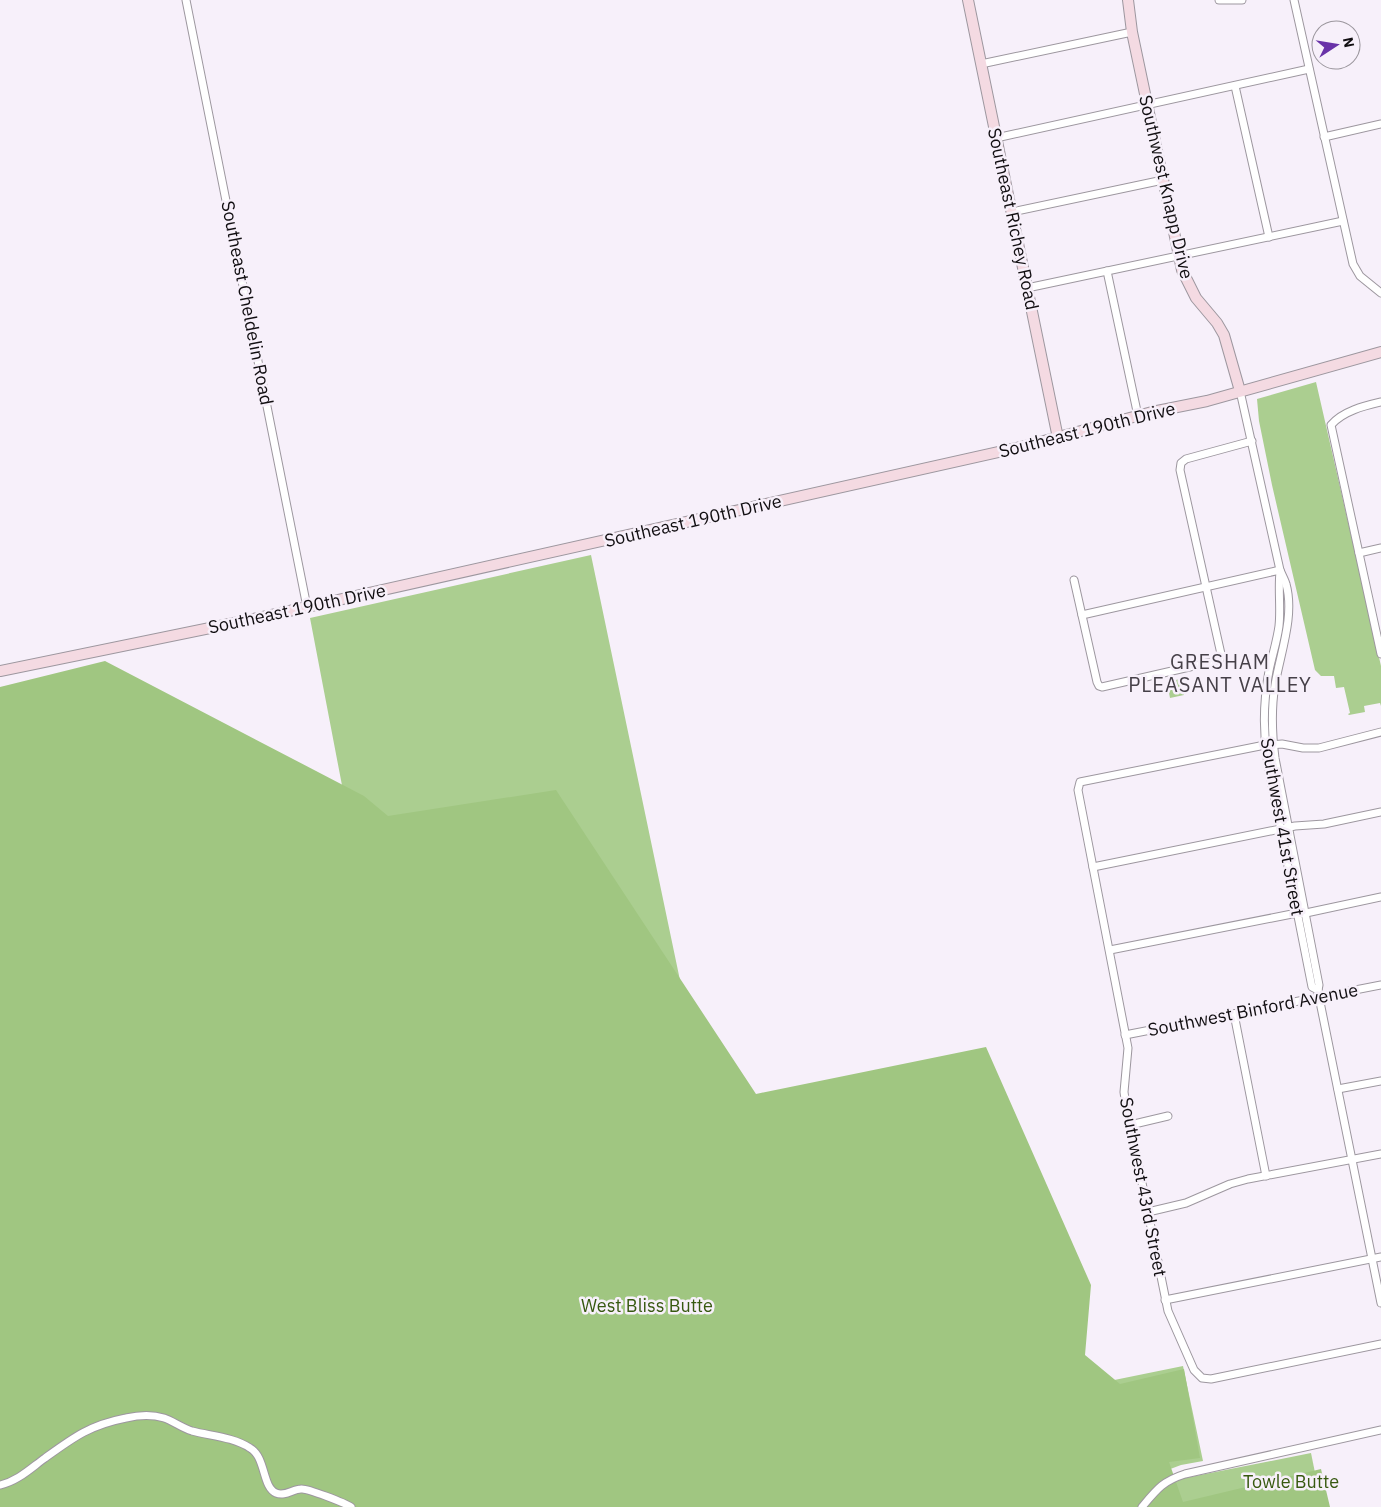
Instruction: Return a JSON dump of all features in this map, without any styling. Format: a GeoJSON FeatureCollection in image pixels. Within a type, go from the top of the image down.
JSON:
{"type":"FeatureCollection","features":[{"type":"Feature","properties":{"kind":"main road","name":"Southeast Richey Road"},"geometry":{"type":"LineString","coordinates":[[968,0],[1058,438]]}},
{"type":"Feature","properties":{"kind":"main road","name":"Southwest Knapp Drive"},"geometry":{"type":"LineString","coordinates":[[1128,0],[1132,32],[1182,270],[1196,298],[1217,323],[1224,335],[1240,391]]}},
{"type":"Feature","properties":{"kind":"main road","name":"Southeast 190th Drive"},"geometry":{"type":"LineString","coordinates":[[0,671],[249,620],[1058,438],[1381,352]]}},
{"type":"Feature","properties":{"kind":"street","name":"Southeast Cheldelin Road"},"geometry":{"type":"LineString","coordinates":[[186,0],[307,607]]}},
{"type":"Feature","properties":{"kind":"street"},"geometry":{"type":"LineString","coordinates":[[1219,0],[1242,0]]}},
{"type":"Feature","properties":{"kind":"street"},"geometry":{"type":"LineString","coordinates":[[1294,0],[1353,264],[1360,276],[1381,293]]}},
{"type":"Feature","properties":{"kind":"street"},"geometry":{"type":"LineString","coordinates":[[981,64],[1132,32]]}},
{"type":"Feature","properties":{"kind":"street"},"geometry":{"type":"LineString","coordinates":[[996,138],[1310,69]]}},
{"type":"Feature","properties":{"kind":"street"},"geometry":{"type":"LineString","coordinates":[[1235,86],[1269,237]]}},
{"type":"Feature","properties":{"kind":"street"},"geometry":{"type":"LineString","coordinates":[[1324,137],[1381,124]]}},
{"type":"Feature","properties":{"kind":"street"},"geometry":{"type":"LineString","coordinates":[[1012,212],[1163,180]]}},
{"type":"Feature","properties":{"kind":"street"},"geometry":{"type":"LineString","coordinates":[[1027,288],[1343,221]]}},
{"type":"Feature","properties":{"kind":"street"},"geometry":{"type":"LineString","coordinates":[[1107,271],[1138,416]]}},
{"type":"Feature","properties":{"kind":"street","name":"Southwest 41st Street"},"geometry":{"type":"LineString","coordinates":[[1240,391],[1280,570],[1286,585],[1288,611],[1286,633],[1274,695],[1272,717],[1274,744],[1284,829],[1298,914],[1312,987],[1318,994]]}},
{"type":"Feature","properties":{"kind":"street"},"geometry":{"type":"LineString","coordinates":[[1381,402],[1352,410],[1335,420],[1331,425],[1381,654]]}},
{"type":"Feature","properties":{"kind":"street"},"geometry":{"type":"LineString","coordinates":[[1074,580],[1099,686],[1102,687],[1203,665],[1221,659],[1180,470],[1181,463],[1186,459],[1252,441]]}},
{"type":"Feature","properties":{"kind":"street"},"geometry":{"type":"LineString","coordinates":[[1359,553],[1381,548]]}},
{"type":"Feature","properties":{"kind":"street"},"geometry":{"type":"LineString","coordinates":[[1082,615],[1280,570]]}},
{"type":"Feature","properties":{"kind":"street","name":"Southwest 41st Street"},"geometry":{"type":"LineString","coordinates":[[1280,570],[1278,586],[1280,604],[1279,627],[1269,670],[1266,697],[1267,760],[1306,913],[1319,985],[1318,994],[1381,1303]]}},
{"type":"Feature","properties":{"kind":"street"},"geometry":{"type":"LineString","coordinates":[[1266,745],[1282,744],[1303,748],[1319,748],[1381,732]]}},
{"type":"Feature","properties":{"kind":"street","name":"Southwest 43rd Street"},"geometry":{"type":"LineString","coordinates":[[1266,745],[1080,782],[1078,790],[1128,1048],[1124,1092],[1130,1125],[1170,1318],[1194,1370],[1201,1377],[1211,1378],[1381,1344]]}},
{"type":"Feature","properties":{"kind":"street"},"geometry":{"type":"LineString","coordinates":[[1094,867],[1295,826],[1324,824],[1381,812]]}},
{"type":"Feature","properties":{"kind":"street"},"geometry":{"type":"LineString","coordinates":[[1110,950],[1381,897]]}},
{"type":"Feature","properties":{"kind":"street","name":"Southwest Binford Avenue"},"geometry":{"type":"LineString","coordinates":[[1125,1035],[1234,1014],[1318,994],[1381,985]]}},
{"type":"Feature","properties":{"kind":"street"},"geometry":{"type":"LineString","coordinates":[[1234,1014],[1266,1176]]}},
{"type":"Feature","properties":{"kind":"street"},"geometry":{"type":"LineString","coordinates":[[1338,1089],[1381,1081]]}},
{"type":"Feature","properties":{"kind":"street"},"geometry":{"type":"LineString","coordinates":[[1130,1125],[1168,1116]]}},
{"type":"Feature","properties":{"kind":"street"},"geometry":{"type":"LineString","coordinates":[[1148,1212],[1186,1204],[1230,1184],[1381,1154]]}},
{"type":"Feature","properties":{"kind":"street"},"geometry":{"type":"LineString","coordinates":[[1166,1300],[1381,1257]]}},
{"type":"Feature","properties":{"kind":"street"},"geometry":{"type":"LineString","coordinates":[[0,1485],[14,1481],[66,1442],[96,1425],[113,1420],[148,1415],[164,1418],[190,1430],[251,1448],[260,1459],[270,1488],[275,1493],[283,1494],[298,1489],[307,1489],[321,1496],[343,1502],[351,1507]]}},
{"type":"Feature","properties":{"kind":"street"},"geometry":{"type":"LineString","coordinates":[[1142,1507],[1159,1486],[1185,1474],[1381,1430]]}},
{"type":"Feature","properties":{"kind":"green space"},"geometry":{"type":"Polygon","coordinates":[[[1316,382],[1381,666],[1381,706],[1380,703],[1364,706],[1365,712],[1349,715],[1344,687],[1336,688],[1334,676],[1321,676],[1315,670],[1259,421],[1257,399],[1316,382]]]}},
{"type":"Feature","properties":{"kind":"green space","name":"West Bliss Butte"},"geometry":{"type":"Polygon","coordinates":[[[591,555],[708,1114],[1080,1387],[1183,1366],[1203,1461],[1181,1465],[1157,1474],[480,1507],[310,618],[591,555]]]}},
{"type":"Feature","properties":{"kind":"green space"},"geometry":{"type":"Polygon","coordinates":[[[105,661],[364,796],[388,816],[556,790],[756,1094],[986,1047],[1091,1285],[1085,1355],[1120,1384],[1184,1369],[1200,1458],[1169,1462],[1183,1502],[1321,1469],[1330,1507],[0,1507],[0,687],[105,661]]]}},
{"type":"Feature","properties":{"kind":"green space"},"geometry":{"type":"Polygon","coordinates":[[[1180,679],[1184,695],[1170,698],[1167,682],[1180,679]]]}},
{"type":"Feature","properties":{"kind":"green space","name":"Towle Butte"},"geometry":{"type":"Polygon","coordinates":[[[1311,1453],[1322,1507],[1150,1507],[1165,1485],[1185,1478],[1311,1453]]]}},
{"type":"Feature","properties":{"kind":"district","name":"GRESHAM PLEASANT VALLEY"},"geometry":{"type":"Point","coordinates":[1220,674]}}]}
